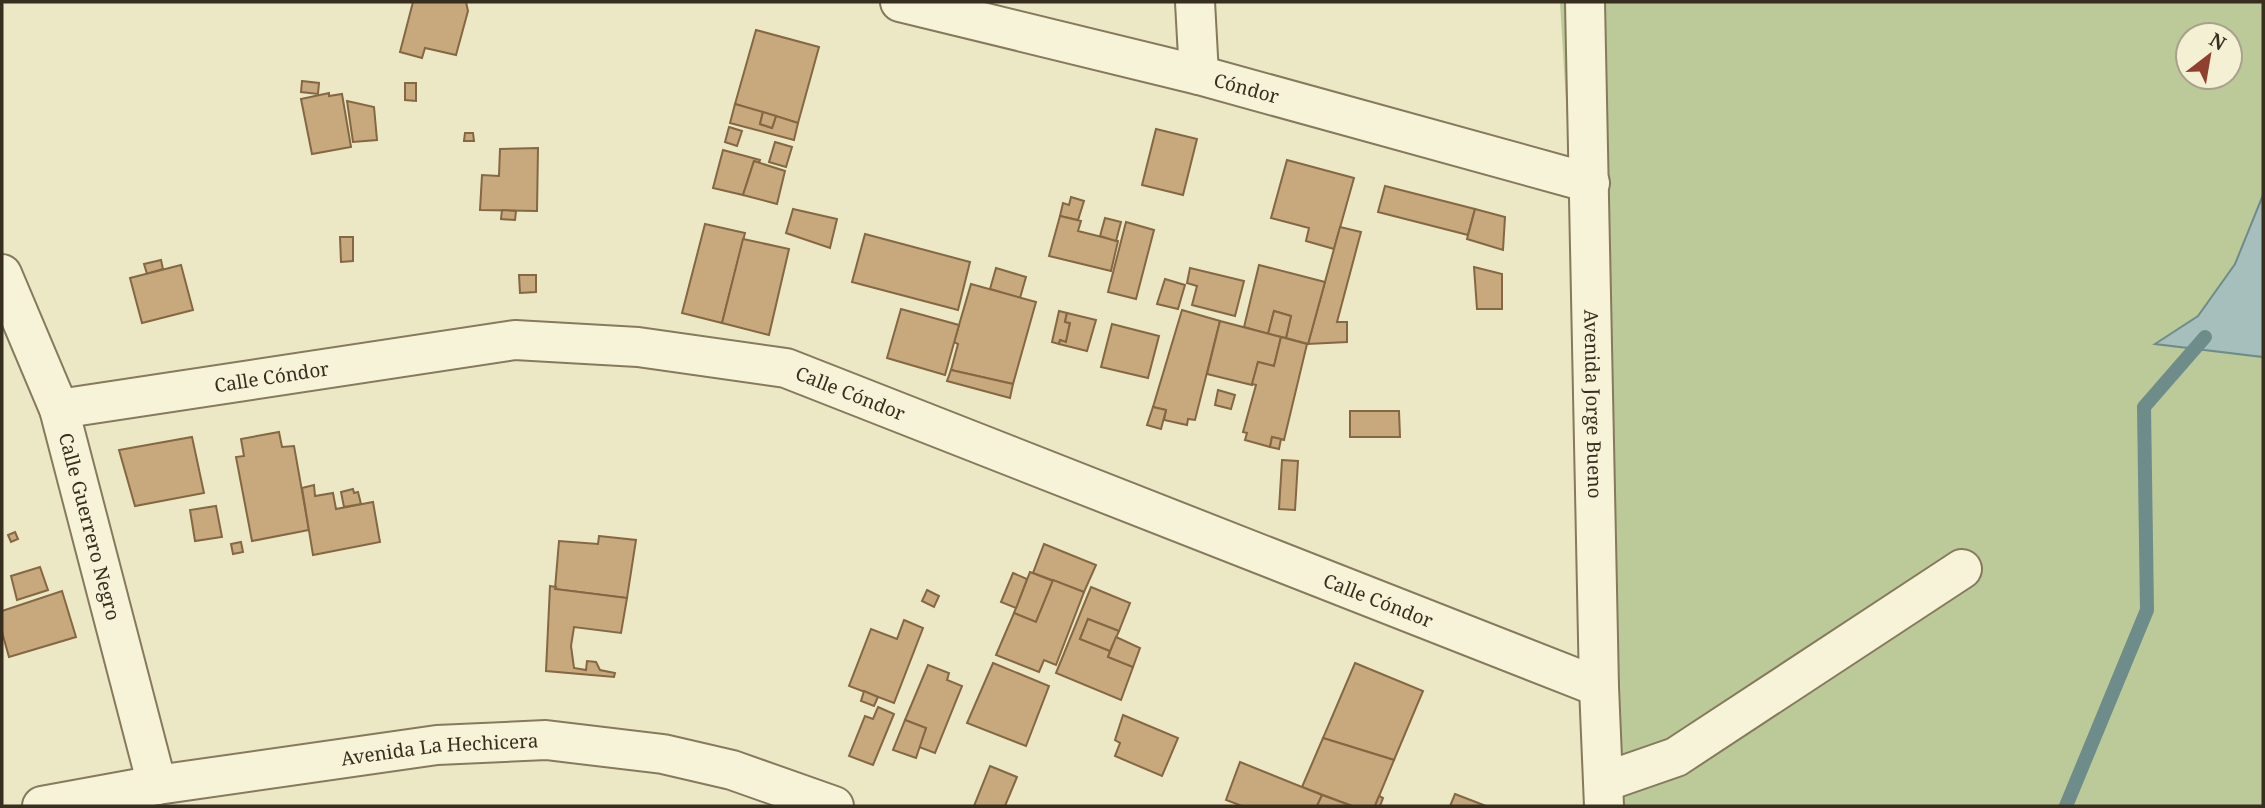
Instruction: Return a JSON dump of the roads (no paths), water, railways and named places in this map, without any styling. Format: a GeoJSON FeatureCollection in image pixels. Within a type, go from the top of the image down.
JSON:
{"type":"FeatureCollection","features":[{"type":"Feature","properties":{"kind":"street","name":"Cóndor"},"geometry":{"type":"LineString","coordinates":[[900,2],[1199,75],[1590,183]]}},
{"type":"Feature","properties":{"kind":"street"},"geometry":{"type":"LineString","coordinates":[[1195,2],[1199,75]]}},
{"type":"Feature","properties":{"kind":"street","name":"Avenida Jorge Bueno"},"geometry":{"type":"LineString","coordinates":[[1585,2],[1599,687],[1604,794]]}},
{"type":"Feature","properties":{"kind":"street","name":"Calle Guerrero Negro"},"geometry":{"type":"LineString","coordinates":[[2,274],[59,410],[157,785]]}},
{"type":"Feature","properties":{"kind":"street","name":"Calle Cóndor"},"geometry":{"type":"LineString","coordinates":[[59,410],[515,340],[638,346],[786,368],[1599,687]]}},
{"type":"Feature","properties":{"kind":"street"},"geometry":{"type":"LineString","coordinates":[[1604,794],[1676,757],[1962,569]]}},
{"type":"Feature","properties":{"kind":"street","name":"Avenida La Hechicera"},"geometry":{"type":"LineString","coordinates":[[42,806],[157,785],[437,745],[546,740],[663,754],[732,770],[834,806]]}},
{"type":"Feature","properties":{"kind":"water"},"geometry":{"type":"Polygon","coordinates":[[[2263,195],[2263,357],[2155,344],[2198,316],[2235,264],[2263,195]]]}},
{"type":"Feature","properties":{"kind":"waterway"},"geometry":{"type":"LineString","coordinates":[[2066,806],[2147,610],[2144,407],[2205,337]]}}]}
